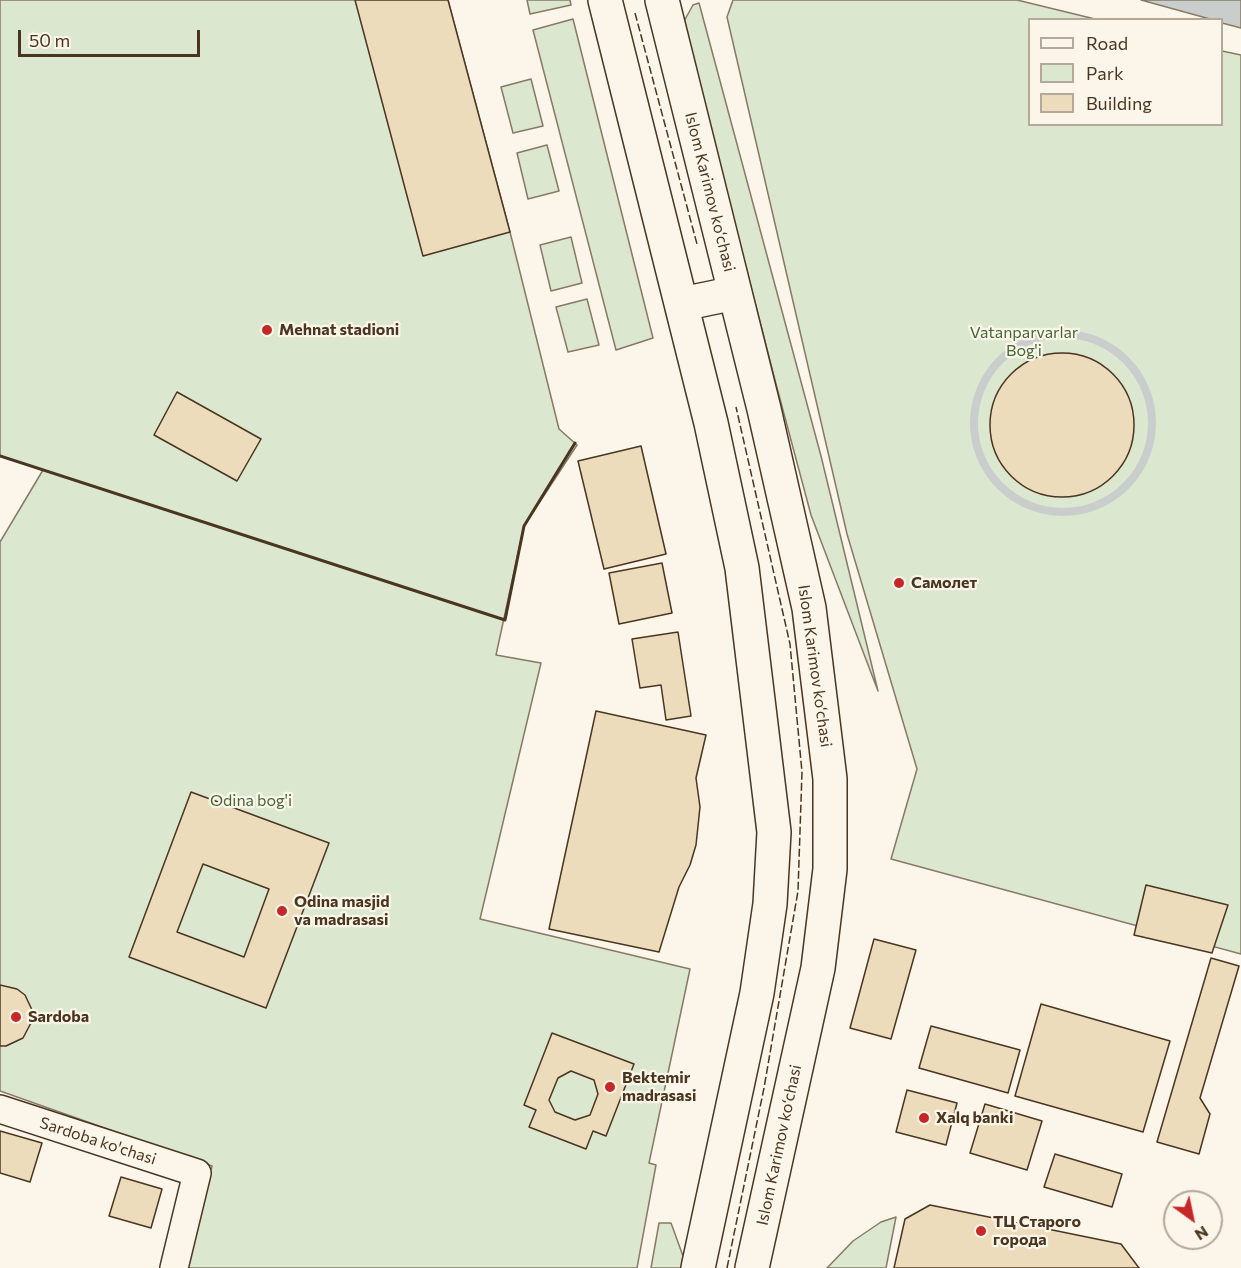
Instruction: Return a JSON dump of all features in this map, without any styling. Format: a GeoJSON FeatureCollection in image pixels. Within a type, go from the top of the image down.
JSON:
{"type":"FeatureCollection","features":[{"type":"Feature","properties":{"kind":"main road"},"geometry":{"type":"LineString","coordinates":[[605,0],[711,423],[742,568],[774,832],[770,904],[757,993],[698,1268]]}},
{"type":"Feature","properties":{"kind":"main road","name":"Islom Karimov ko‘chasi"},"geometry":{"type":"LineString","coordinates":[[662,0],[764,409],[809,608],[830,779],[830,869],[818,968],[752,1268]]}},
{"type":"Feature","properties":{"kind":"main road"},"geometry":{"type":"LineString","coordinates":[[681,304],[735,293]]}},
{"type":"Feature","properties":{"kind":"street","name":"Sardoba ko'chasi"},"geometry":{"type":"LineString","coordinates":[[0,1109],[197,1173],[174,1268]]}},
{"type":"Feature","properties":{"kind":"green space","name":"Odina bog'i"},"geometry":{"type":"Polygon","coordinates":[[[0,0],[448,0],[510,232],[559,429],[577,445],[524,526],[496,655],[541,663],[480,919],[690,969],[649,1163],[656,1165],[637,1268],[187,1268],[212,1166],[0,1091],[0,542],[43,470],[0,456],[0,0]]]}},
{"type":"Feature","properties":{"kind":"green space"},"geometry":{"type":"Polygon","coordinates":[[[527,0],[570,0],[571,5],[530,14],[527,0]]]}},
{"type":"Feature","properties":{"kind":"green space","name":"Vatanparvarlar Bog'i"},"geometry":{"type":"Polygon","coordinates":[[[733,0],[1017,0],[1091,18],[1028,18],[1028,126],[1223,126],[1223,51],[1241,55],[1241,954],[891,859],[917,769],[847,534],[727,17],[733,0]]]}},
{"type":"Feature","properties":{"kind":"green space"},"geometry":{"type":"Polygon","coordinates":[[[699,3],[821,456],[878,691],[811,515],[776,384],[683,23],[693,5],[699,3]]]}},
{"type":"Feature","properties":{"kind":"green space"},"geometry":{"type":"Polygon","coordinates":[[[573,19],[653,338],[616,350],[533,30],[573,19]]]}},
{"type":"Feature","properties":{"kind":"green space"},"geometry":{"type":"Polygon","coordinates":[[[531,79],[543,126],[513,133],[501,87],[531,79]]]}},
{"type":"Feature","properties":{"kind":"green space"},"geometry":{"type":"Polygon","coordinates":[[[547,145],[559,191],[528,199],[517,153],[547,145]]]}},
{"type":"Feature","properties":{"kind":"green space"},"geometry":{"type":"Polygon","coordinates":[[[571,237],[582,283],[551,291],[540,245],[571,237]]]}},
{"type":"Feature","properties":{"kind":"green space"},"geometry":{"type":"Polygon","coordinates":[[[587,299],[599,345],[568,352],[556,307],[587,299]]]}},
{"type":"Feature","properties":{"kind":"green space"},"geometry":{"type":"Polygon","coordinates":[[[896,1217],[886,1268],[827,1268],[853,1241],[881,1222],[896,1217]]]}},
{"type":"Feature","properties":{"kind":"green space"},"geometry":{"type":"Polygon","coordinates":[[[659,1223],[671,1223],[683,1256],[681,1268],[651,1268],[659,1223]]]}},
{"type":"Feature","properties":{"kind":"shaded area"},"geometry":{"type":"Polygon","coordinates":[[[1141,0],[1241,0],[1241,28],[1223,23],[1223,18],[1206,18],[1141,0]]]}},
{"type":"Feature","properties":{"kind":"building"},"geometry":{"type":"Polygon","coordinates":[[[355,0],[448,0],[510,232],[423,256],[355,0]]]}},
{"type":"Feature","properties":{"kind":"building"},"geometry":{"type":"Polygon","coordinates":[[[1062,353],[1090,358],[1113,374],[1129,397],[1134,425],[1129,453],[1113,476],[1090,492],[1062,497],[1034,492],[1011,476],[995,453],[990,425],[995,397],[1011,374],[1034,358],[1062,353]]]}},
{"type":"Feature","properties":{"kind":"building"},"geometry":{"type":"Polygon","coordinates":[[[177,392],[261,439],[237,481],[154,435],[177,392]]]}},
{"type":"Feature","properties":{"kind":"building"},"geometry":{"type":"Polygon","coordinates":[[[641,446],[666,554],[604,569],[578,461],[641,446]]]}},
{"type":"Feature","properties":{"kind":"building"},"geometry":{"type":"Polygon","coordinates":[[[662,563],[672,613],[619,624],[609,573],[662,563]]]}},
{"type":"Feature","properties":{"kind":"building"},"geometry":{"type":"Polygon","coordinates":[[[678,632],[691,716],[666,720],[661,685],[640,688],[632,639],[678,632]]]}},
{"type":"Feature","properties":{"kind":"building"},"geometry":{"type":"Polygon","coordinates":[[[596,711],[706,735],[696,778],[700,807],[696,845],[690,865],[679,887],[659,952],[549,929],[596,711]]]}},
{"type":"Feature","properties":{"kind":"building","name":"Odina masjid va madrasasi"},"geometry":{"type":"Polygon","coordinates":[[[191,792],[329,843],[266,1008],[129,957],[191,792]],[[203,864],[177,932],[244,957],[269,889],[203,864]]]}},
{"type":"Feature","properties":{"kind":"building"},"geometry":{"type":"Polygon","coordinates":[[[1146,885],[1228,905],[1212,953],[1134,935],[1146,885]]]}},
{"type":"Feature","properties":{"kind":"building"},"geometry":{"type":"Polygon","coordinates":[[[874,939],[916,950],[891,1039],[850,1028],[874,939]]]}},
{"type":"Feature","properties":{"kind":"building"},"geometry":{"type":"Polygon","coordinates":[[[1211,958],[1239,966],[1200,1098],[1210,1114],[1199,1154],[1157,1142],[1211,958]]]}},
{"type":"Feature","properties":{"kind":"building","name":"Sardoba"},"geometry":{"type":"Polygon","coordinates":[[[0,985],[17,989],[25,995],[33,1012],[32,1021],[23,1038],[6,1046],[0,1046],[0,985]]]}},
{"type":"Feature","properties":{"kind":"building"},"geometry":{"type":"Polygon","coordinates":[[[1041,1004],[1170,1041],[1143,1132],[1015,1096],[1041,1004]]]}},
{"type":"Feature","properties":{"kind":"building"},"geometry":{"type":"Polygon","coordinates":[[[931,1026],[1020,1050],[1008,1093],[919,1068],[931,1026]]]}},
{"type":"Feature","properties":{"kind":"building","name":"Bektemir madrasasi"},"geometry":{"type":"Polygon","coordinates":[[[552,1033],[634,1064],[606,1136],[593,1131],[586,1149],[529,1127],[536,1110],[524,1105],[552,1033]],[[571,1071],[558,1078],[549,1100],[555,1112],[575,1120],[590,1115],[598,1094],[594,1080],[571,1071]]]}},
{"type":"Feature","properties":{"kind":"building"},"geometry":{"type":"Polygon","coordinates":[[[907,1090],[957,1103],[946,1145],[896,1132],[907,1090]]]}},
{"type":"Feature","properties":{"kind":"building"},"geometry":{"type":"Polygon","coordinates":[[[985,1104],[1042,1121],[1027,1170],[970,1153],[985,1104]]]}},
{"type":"Feature","properties":{"kind":"building"},"geometry":{"type":"Polygon","coordinates":[[[0,1131],[42,1143],[30,1182],[0,1173],[0,1131]]]}},
{"type":"Feature","properties":{"kind":"building"},"geometry":{"type":"Polygon","coordinates":[[[1055,1154],[1122,1174],[1112,1207],[1044,1187],[1055,1154]]]}},
{"type":"Feature","properties":{"kind":"building"},"geometry":{"type":"Polygon","coordinates":[[[121,1177],[162,1189],[151,1228],[109,1216],[121,1177]]]}},
{"type":"Feature","properties":{"kind":"building","name":"ТЦ Старого города"},"geometry":{"type":"Polygon","coordinates":[[[930,1205],[1121,1244],[1139,1268],[894,1268],[905,1219],[930,1205]]]}},
{"type":"Feature","properties":{"kind":"waterway"},"geometry":{"type":"LineString","coordinates":[[1063,334],[1097,341],[1126,360],[1145,389],[1152,423],[1145,457],[1126,486],[1097,505],[1063,512],[1029,505],[1000,486],[981,457],[974,423],[981,389],[1000,360],[1029,341],[1063,334]]}},
{"type":"Feature","properties":{"kind":"fence"},"geometry":{"type":"LineString","coordinates":[[635,13],[697,244]]}},
{"type":"Feature","properties":{"kind":"fence"},"geometry":{"type":"LineString","coordinates":[[727,1268],[764,1088],[798,891],[802,772],[790,644],[736,407]]}},
{"type":"Feature","properties":{"kind":"wall"},"geometry":{"type":"LineString","coordinates":[[0,456],[505,620],[524,526],[575,443]]}},
{"type":"Feature","properties":{"kind":"place","name":"Mehnat stadioni"},"geometry":{"type":"Point","coordinates":[267,330]}},
{"type":"Feature","properties":{"kind":"place","name":"Самолет"},"geometry":{"type":"Point","coordinates":[899,583]}},
{"type":"Feature","properties":{"kind":"place","name":"Odina masjid va madrasasi"},"geometry":{"type":"Point","coordinates":[282,911]}},
{"type":"Feature","properties":{"kind":"place","name":"Sardoba"},"geometry":{"type":"Point","coordinates":[16,1017]}},
{"type":"Feature","properties":{"kind":"place","name":"Bektemir madrasasi"},"geometry":{"type":"Point","coordinates":[610,1087]}},
{"type":"Feature","properties":{"kind":"place","name":"Xalq banki"},"geometry":{"type":"Point","coordinates":[924,1118]}},
{"type":"Feature","properties":{"kind":"place","name":"ТЦ Старого города"},"geometry":{"type":"Point","coordinates":[981,1231]}}]}
